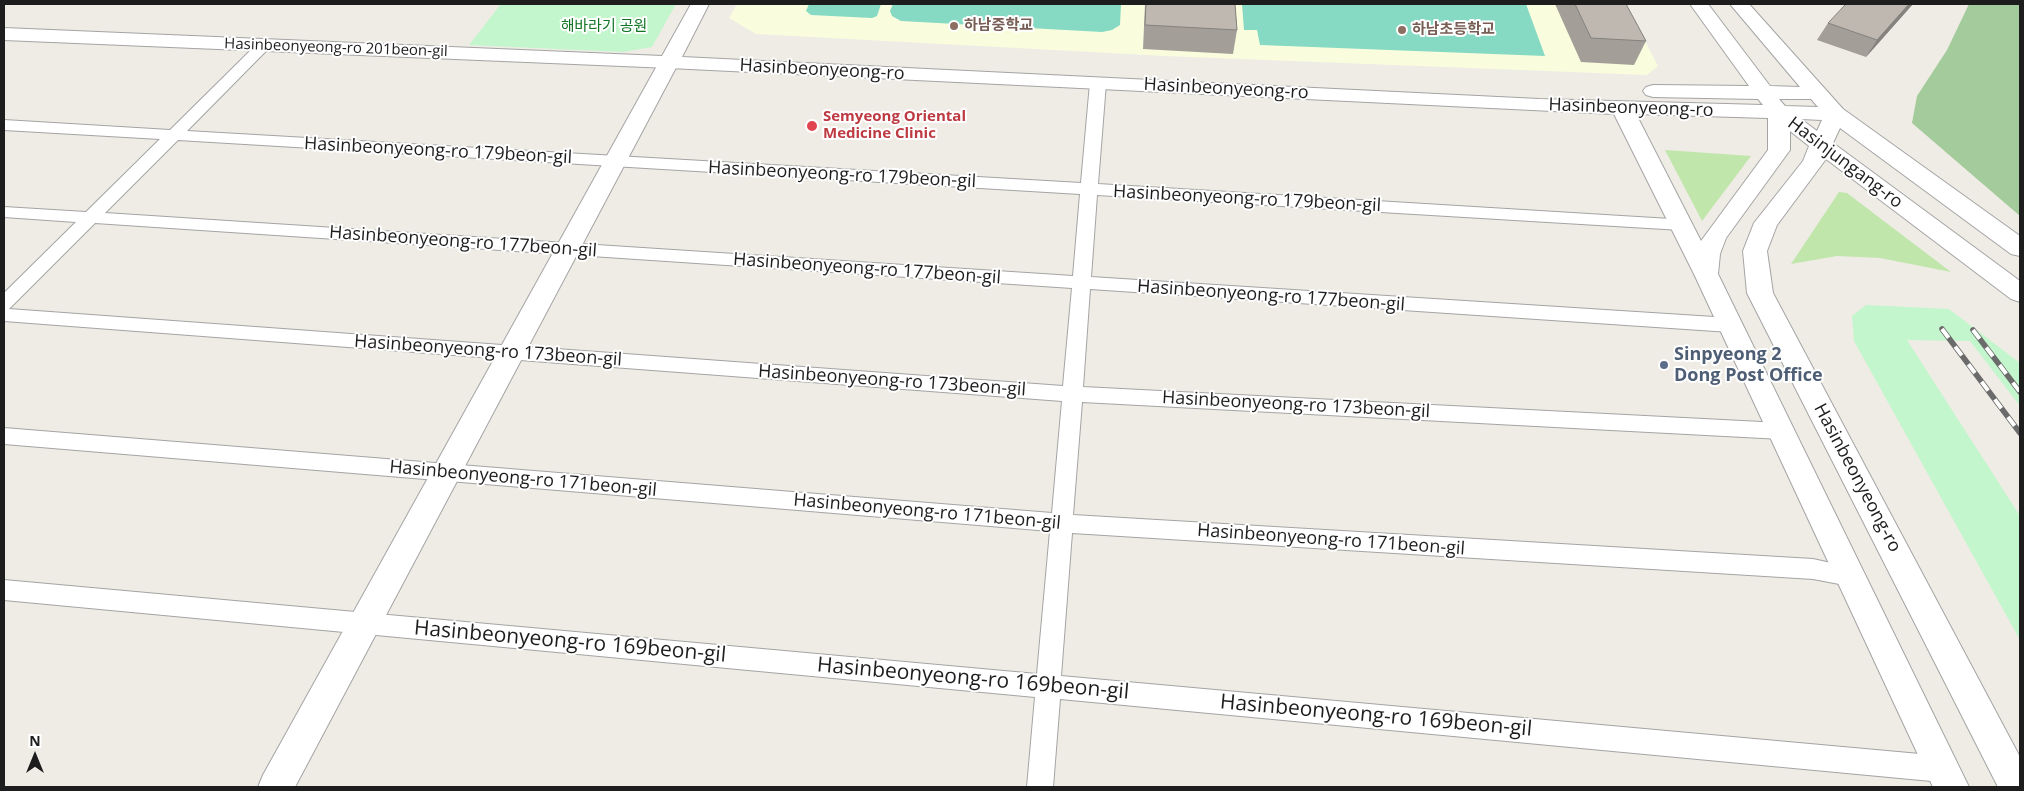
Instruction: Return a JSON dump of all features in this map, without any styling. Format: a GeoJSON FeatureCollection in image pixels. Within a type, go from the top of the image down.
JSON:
{"type":"FeatureCollection","features":[{"type":"Feature","properties":{"kind":"street"},"geometry":{"type":"LineString","coordinates":[[276,787],[700,4]]}},
{"type":"Feature","properties":{"kind":"street","name":"Hasinjungang-ro"},"geometry":{"type":"LineString","coordinates":[[1699,4],[1779,114],[2020,293]]}},
{"type":"Feature","properties":{"kind":"street","name":"Hasinjungang-ro"},"geometry":{"type":"LineString","coordinates":[[1739,4],[1835,114],[2020,248]]}},
{"type":"Feature","properties":{"kind":"street","name":"Hasinbeonyeong-ro 201beon-gil"},"geometry":{"type":"LineString","coordinates":[[4,34],[669,62]]}},
{"type":"Feature","properties":{"kind":"street","name":"Hasinbeonyeong-ro"},"geometry":{"type":"LineString","coordinates":[[669,62],[705,51],[1103,67],[1532,88],[1818,94]]}},
{"type":"Feature","properties":{"kind":"street","name":"Hasinbeonyeong-ro"},"geometry":{"type":"LineString","coordinates":[[669,62],[1622,108],[1779,114],[1835,114],[1813,163],[1766,223],[1755,251],[1760,293],[2016,787]]}},
{"type":"Feature","properties":{"kind":"street"},"geometry":{"type":"LineString","coordinates":[[1622,108],[1706,274],[1947,778]]}},
{"type":"Feature","properties":{"kind":"street"},"geometry":{"type":"LineString","coordinates":[[1706,274],[1708,254],[1715,237],[1779,150],[1779,114]]}},
{"type":"Feature","properties":{"kind":"lane"},"geometry":{"type":"LineString","coordinates":[[4,304],[264,45]]}},
{"type":"Feature","properties":{"kind":"lane"},"geometry":{"type":"LineString","coordinates":[[1040,787],[1098,83]]}},
{"type":"Feature","properties":{"kind":"lane","name":"Hasinbeonyeong-ro 179beon-gil"},"geometry":{"type":"LineString","coordinates":[[4,125],[1681,224]]}},
{"type":"Feature","properties":{"kind":"lane","name":"Hasinbeonyeong-ro 177beon-gil"},"geometry":{"type":"LineString","coordinates":[[4,212],[1730,325]]}},
{"type":"Feature","properties":{"kind":"lane","name":"Hasinbeonyeong-ro 173beon-gil"},"geometry":{"type":"LineString","coordinates":[[4,315],[1072,394],[1781,430]]}},
{"type":"Feature","properties":{"kind":"lane","name":"Hasinbeonyeong-ro 171beon-gil"},"geometry":{"type":"LineString","coordinates":[[4,436],[1061,523],[1813,569],[1850,576]]}},
{"type":"Feature","properties":{"kind":"lane","name":"Hasinbeonyeong-ro 169beon-gil"},"geometry":{"type":"LineString","coordinates":[[4,590],[1048,685],[1947,778]]}},
{"type":"Feature","properties":{"kind":"shaded area","name":"하남초등학교"},"geometry":{"type":"Polygon","coordinates":[[[737,4],[1626,4],[1658,66],[1647,75],[1165,56],[756,34],[729,18],[737,4]]]}},
{"type":"Feature","properties":{"kind":"green space","name":"해바라기 공원"},"geometry":{"type":"Polygon","coordinates":[[[501,4],[676,4],[652,47],[623,52],[469,45],[501,4]]]}},
{"type":"Feature","properties":{"kind":"green space"},"geometry":{"type":"Polygon","coordinates":[[[809,4],[881,4],[877,16],[872,18],[811,15],[806,11],[809,4]]]}},
{"type":"Feature","properties":{"kind":"green space"},"geometry":{"type":"Polygon","coordinates":[[[893,4],[1121,4],[1120,25],[1112,30],[1102,32],[901,21],[892,16],[890,11],[893,4]]]}},
{"type":"Feature","properties":{"kind":"green space"},"geometry":{"type":"Polygon","coordinates":[[[1242,4],[1526,4],[1545,56],[1260,45],[1257,30],[1244,30],[1242,4]]]}},
{"type":"Feature","properties":{"kind":"green space"},"geometry":{"type":"Polygon","coordinates":[[[1969,4],[2020,4],[2020,216],[1912,123],[1917,96],[1947,50],[1969,4]]]}},
{"type":"Feature","properties":{"kind":"green space"},"geometry":{"type":"Polygon","coordinates":[[[1665,150],[1751,156],[1702,221],[1665,150]]]}},
{"type":"Feature","properties":{"kind":"green space"},"geometry":{"type":"Polygon","coordinates":[[[1839,192],[1847,193],[1951,272],[1880,258],[1837,256],[1791,264],[1839,192]]]}},
{"type":"Feature","properties":{"kind":"green space"},"geometry":{"type":"Polygon","coordinates":[[[1866,305],[1949,309],[2020,363],[2020,406],[1970,341],[1907,340],[2020,516],[2020,640],[1854,341],[1852,316],[1866,305]]]}},
{"type":"Feature","properties":{"kind":"building"},"geometry":{"type":"Polygon","coordinates":[[[1146,4],[1235,4],[1237,30],[1145,25],[1146,4]]]}},
{"type":"Feature","properties":{"kind":"building"},"geometry":{"type":"Polygon","coordinates":[[[1575,4],[1626,4],[1646,41],[1591,38],[1575,4]]]}},
{"type":"Feature","properties":{"kind":"building"},"geometry":{"type":"Polygon","coordinates":[[[1846,4],[1909,4],[1877,40],[1828,23],[1846,4]]]}},
{"type":"Feature","properties":{"kind":"railway"},"geometry":{"type":"LineString","coordinates":[[1942,329],[2020,433]]}},
{"type":"Feature","properties":{"kind":"railway"},"geometry":{"type":"LineString","coordinates":[[1973,330],[2020,392]]}},
{"type":"Feature","properties":{"kind":"place","name":"하남중학교"},"geometry":{"type":"Point","coordinates":[954,26]}},
{"type":"Feature","properties":{"kind":"place","name":"하남초등학교"},"geometry":{"type":"Point","coordinates":[1402,30]}},
{"type":"Feature","properties":{"kind":"place","name":"Semyeong Oriental Medicine Clinic"},"geometry":{"type":"Point","coordinates":[812,126]}},
{"type":"Feature","properties":{"kind":"place","name":"Sinpyeong 2 Dong Post Office"},"geometry":{"type":"Point","coordinates":[1664,365]}}]}
